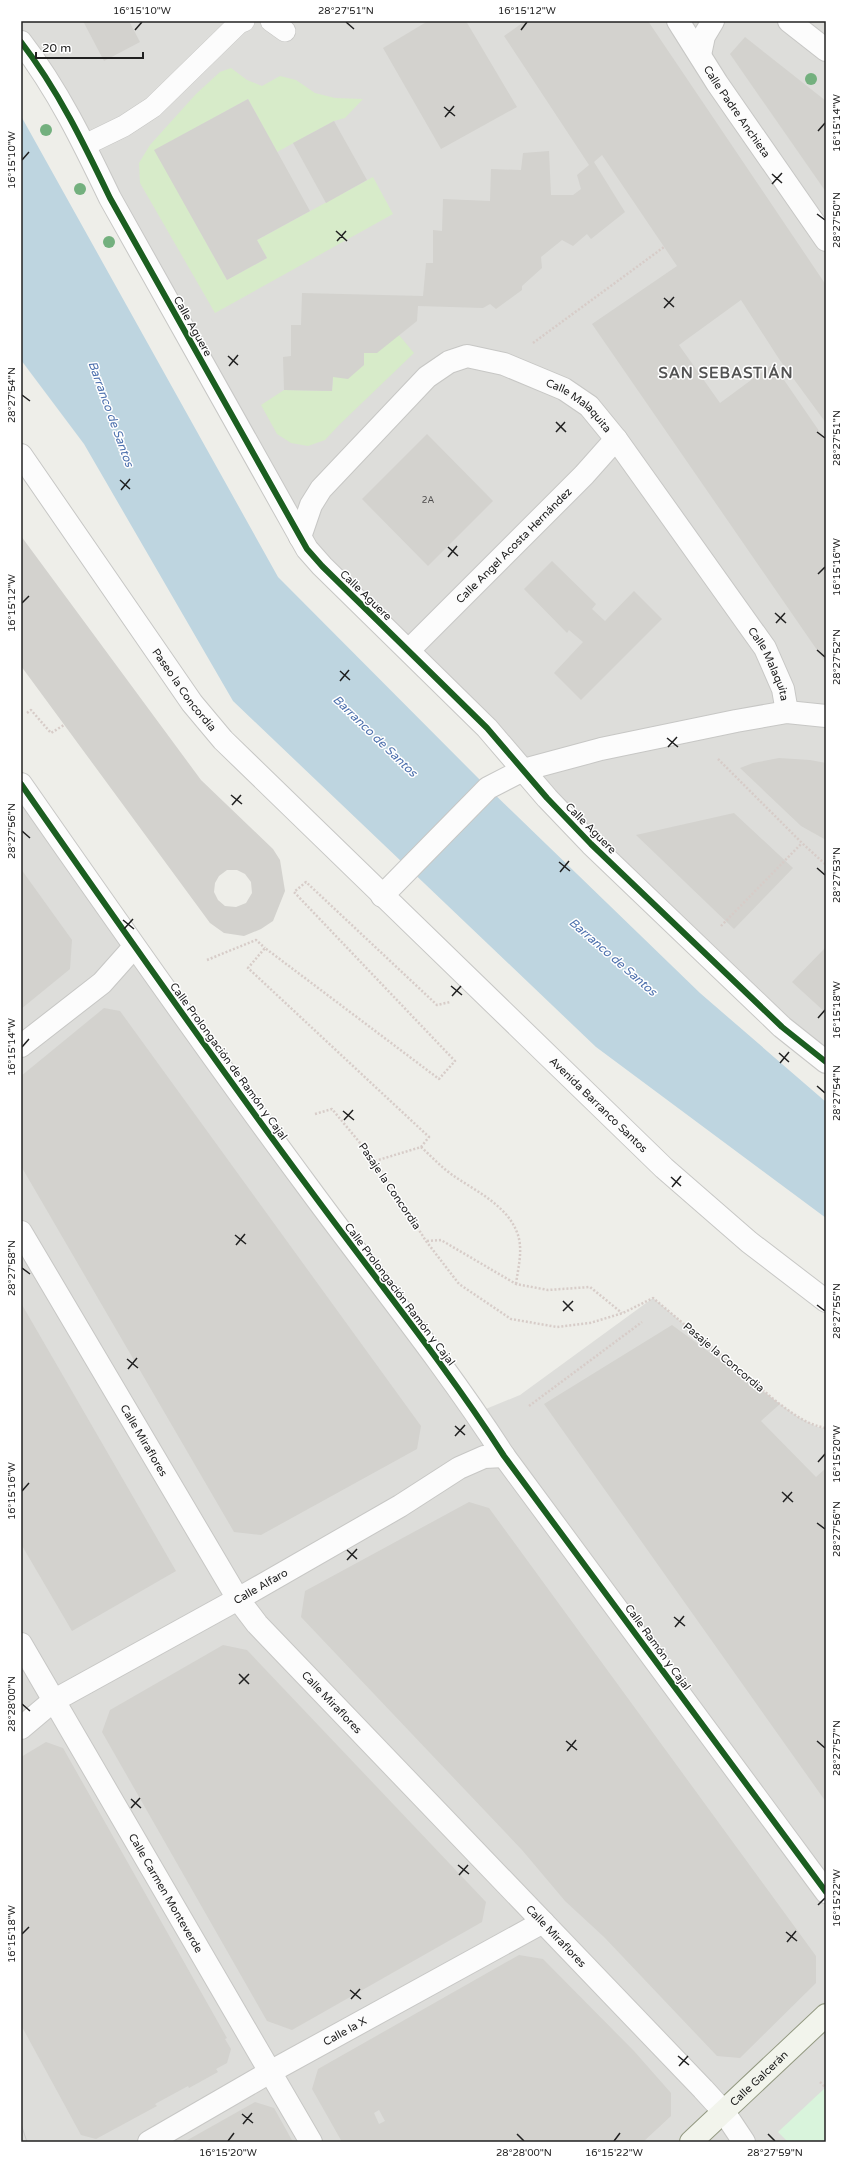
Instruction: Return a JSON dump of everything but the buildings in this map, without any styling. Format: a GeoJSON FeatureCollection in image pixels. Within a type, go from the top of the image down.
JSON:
{"type":"FeatureCollection","features":[{"type":"Feature","properties":{"kind":"main road","name":"Calle Galcerán"},"geometry":{"type":"LineString","coordinates":[[691,2142],[826,2015]]}},
{"type":"Feature","properties":{"kind":"street","name":"Calle Padre Anchieta"},"geometry":{"type":"LineString","coordinates":[[678,21],[826,240]]}},
{"type":"Feature","properties":{"kind":"street"},"geometry":{"type":"LineString","coordinates":[[700,55],[704,36],[713,21]]}},
{"type":"Feature","properties":{"kind":"street"},"geometry":{"type":"LineString","coordinates":[[789,21],[826,50]]}},
{"type":"Feature","properties":{"kind":"street","name":"Calle Aguere"},"geometry":{"type":"LineString","coordinates":[[21,42],[52,86],[85,145],[110,198],[300,537],[322,566],[487,728],[591,844],[782,1027],[826,1062]]}},
{"type":"Feature","properties":{"kind":"street","name":"Calle Malaquita"},"geometry":{"type":"LineString","coordinates":[[300,537],[311,505],[321,489],[427,377],[449,362],[467,356],[504,364],[564,389],[589,406],[616,438],[765,648],[775,667],[783,689],[787,712]]}},
{"type":"Feature","properties":{"kind":"street","name":"Calle Angel Acosta Hernández"},"geometry":{"type":"LineString","coordinates":[[409,650],[584,475],[616,438]]}},
{"type":"Feature","properties":{"kind":"street","name":"Paseo la Concordia"},"geometry":{"type":"LineString","coordinates":[[21,455],[206,721],[251,768],[382,896]]}},
{"type":"Feature","properties":{"kind":"street"},"geometry":{"type":"LineString","coordinates":[[382,896],[488,788],[524,770],[601,749],[787,712],[826,716]]}},
{"type":"Feature","properties":{"kind":"street"},"geometry":{"type":"LineString","coordinates":[[21,784],[134,947],[102,983],[21,1046]]}},
{"type":"Feature","properties":{"kind":"street","name":"Avenida Barranco Santos"},"geometry":{"type":"LineString","coordinates":[[382,896],[664,1168],[749,1242],[826,1301]]}},
{"type":"Feature","properties":{"kind":"street","name":"Calle Prolongación de Ramón y Cajal"},"geometry":{"type":"LineString","coordinates":[[134,947],[307,1187]]}},
{"type":"Feature","properties":{"kind":"street","name":"Calle Prolongación Ramón y Cajal"},"geometry":{"type":"LineString","coordinates":[[307,1187],[476,1413]]}},
{"type":"Feature","properties":{"kind":"street","name":"Calle Miraflores"},"geometry":{"type":"LineString","coordinates":[[21,1232],[238,1599],[257,1624],[724,2112],[744,2142]]}},
{"type":"Feature","properties":{"kind":"street","name":"Calle Ramón y Cajal"},"geometry":{"type":"LineString","coordinates":[[476,1413],[504,1456],[826,1892]]}},
{"type":"Feature","properties":{"kind":"street","name":"Calle Alfaro"},"geometry":{"type":"LineString","coordinates":[[21,1728],[53,1702],[238,1599],[400,1506],[459,1468],[484,1457],[504,1456]]}},
{"type":"Feature","properties":{"kind":"street","name":"Calle Carmen Monteverde"},"geometry":{"type":"LineString","coordinates":[[21,1644],[53,1702],[311,2142]]}},
{"type":"Feature","properties":{"kind":"street","name":"Calle la X"},"geometry":{"type":"LineString","coordinates":[[149,2142],[270,2072],[543,1922]]}},
{"type":"Feature","properties":{"kind":"lane"},"geometry":{"type":"LineString","coordinates":[[85,145],[124,126],[153,107],[239,23],[244,21]]}},
{"type":"Feature","properties":{"kind":"path"},"geometry":{"type":"LineString","coordinates":[[504,364],[664,247]]}},
{"type":"Feature","properties":{"kind":"path"},"geometry":{"type":"LineString","coordinates":[[27,712],[31,710],[51,734],[64,725]]}},
{"type":"Feature","properties":{"kind":"path"},"geometry":{"type":"LineString","coordinates":[[718,759],[826,865]]}},
{"type":"Feature","properties":{"kind":"path"},"geometry":{"type":"LineString","coordinates":[[718,929],[802,843]]}},
{"type":"Feature","properties":{"kind":"path"},"geometry":{"type":"LineString","coordinates":[[207,960],[256,940],[439,1079],[455,1061],[294,892],[306,882],[437,1005],[455,1001]]}},
{"type":"Feature","properties":{"kind":"path"},"geometry":{"type":"LineString","coordinates":[[265,948],[248,968],[430,1137],[421,1147],[375,1161]]}},
{"type":"Feature","properties":{"kind":"path"},"geometry":{"type":"LineString","coordinates":[[421,1147],[450,1173],[502,1209],[513,1222],[519,1237],[520,1257],[516,1284]]}},
{"type":"Feature","properties":{"kind":"path"},"geometry":{"type":"LineString","coordinates":[[529,1406],[642,1322]]}},
{"type":"Feature","properties":{"kind":"path"},"geometry":{"type":"LineString","coordinates":[[820,2082],[826,2088]]}},
{"type":"Feature","properties":{"kind":"shaded area"},"geometry":{"type":"Polygon","coordinates":[[[21,21],[826,21],[826,1062],[322,566],[21,42],[21,21]]]}},
{"type":"Feature","properties":{"kind":"shaded area"},"geometry":{"type":"Polygon","coordinates":[[[21,784],[476,1413],[520,1395],[653,1298],[777,1402],[798,1417],[817,1427],[826,1428],[826,2142],[21,2142],[21,784]]]}},
{"type":"Feature","properties":{"kind":"green space"},"geometry":{"type":"Polygon","coordinates":[[[231,68],[247,80],[262,86],[280,76],[296,80],[315,93],[335,98],[363,99],[345,118],[334,121],[277,152],[248,99],[155,150],[227,280],[267,258],[257,240],[373,177],[393,214],[215,313],[140,183],[139,163],[150,145],[196,94],[220,72],[231,68]]]}},
{"type":"Feature","properties":{"kind":"green space"},"geometry":{"type":"Polygon","coordinates":[[[399,335],[414,353],[325,440],[308,446],[291,443],[277,434],[261,405],[284,390],[332,391],[333,377],[364,353],[399,335]]]}},
{"type":"Feature","properties":{"kind":"green space"},"geometry":{"type":"Polygon","coordinates":[[[826,2087],[826,2142],[788,2142],[778,2132],[826,2087]]]}},
{"type":"Feature","properties":{"kind":"water","name":"Barranco de Santos"},"geometry":{"type":"Polygon","coordinates":[[[21,116],[278,577],[488,788],[700,993],[826,1102],[826,1218],[596,1047],[233,701],[84,444],[21,360],[21,116]]]}},
{"type":"Feature","properties":{"kind":"tram line"},"geometry":{"type":"LineString","coordinates":[[21,2124],[27,2142]]}},
{"type":"Feature","properties":{"kind":"cycle path"},"geometry":{"type":"LineString","coordinates":[[21,42],[59,98],[110,198],[307,549],[322,566],[487,728],[547,798],[591,844],[782,1027],[826,1062]]}},
{"type":"Feature","properties":{"kind":"cycle path"},"geometry":{"type":"LineString","coordinates":[[21,784],[235,1087],[433,1354],[504,1456],[826,1892]]}},
{"type":"Feature","properties":{"kind":"district","name":"SAN SEBASTIÁN"},"geometry":{"type":"Point","coordinates":[726,373]}}]}
